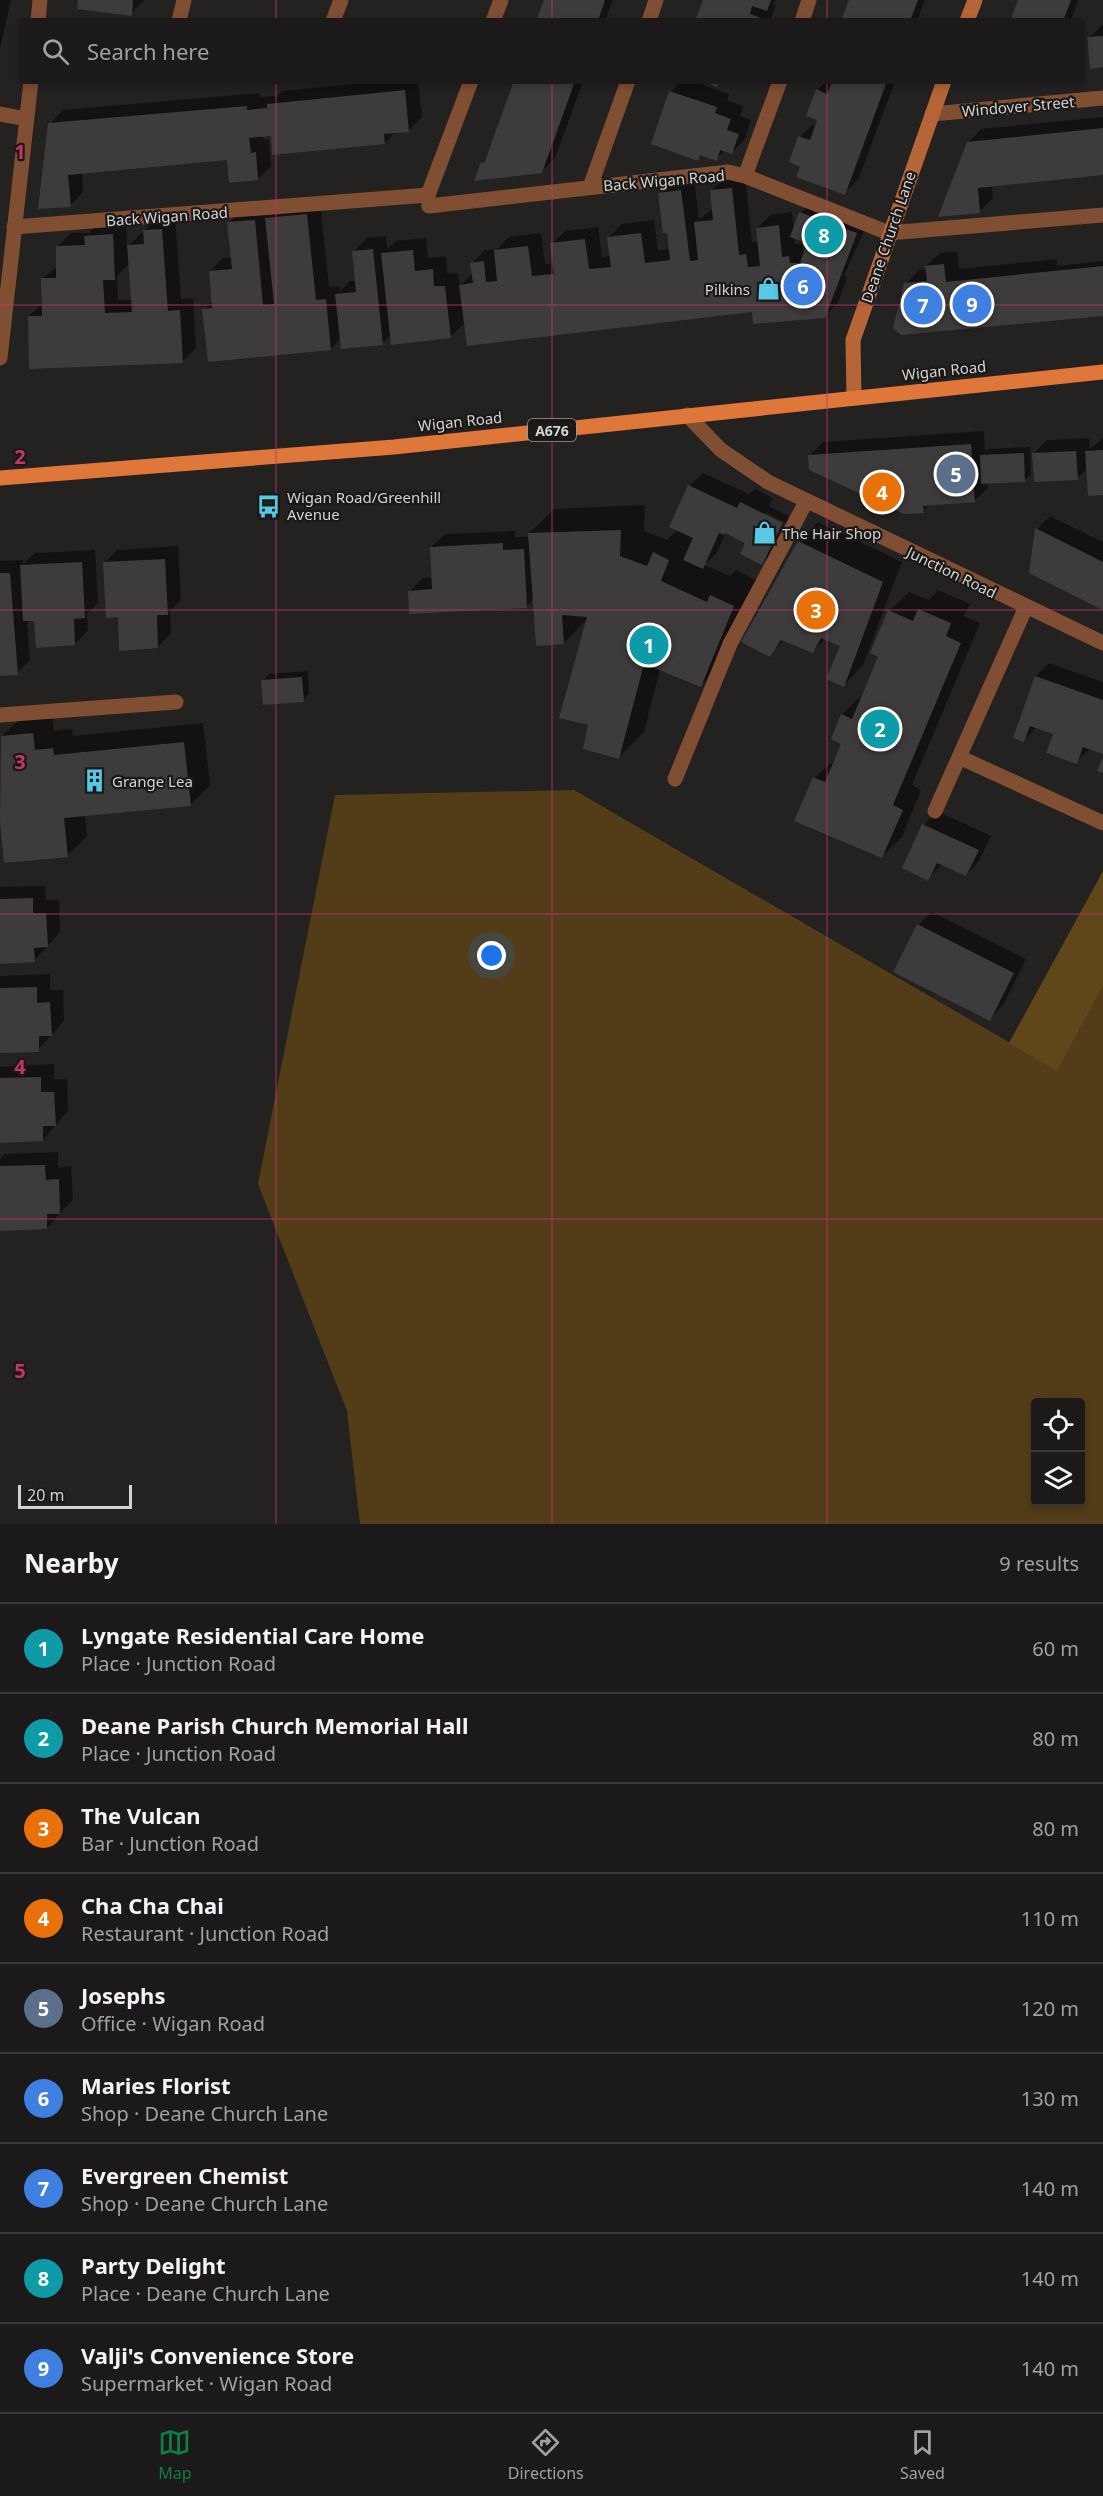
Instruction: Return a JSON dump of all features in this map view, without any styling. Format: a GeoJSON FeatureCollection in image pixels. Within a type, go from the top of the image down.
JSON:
{"type":"FeatureCollection","features":[{"type":"Feature","properties":{"kind":"main road","name":"Wigan Road"},"geometry":{"type":"LineString","coordinates":[[0,478],[394,447],[1103,372]]}},
{"type":"Feature","properties":{"kind":"street"},"geometry":{"type":"LineString","coordinates":[[38,18],[40,0]]}},
{"type":"Feature","properties":{"kind":"street"},"geometry":{"type":"LineString","coordinates":[[180,18],[184,0]]}},
{"type":"Feature","properties":{"kind":"street"},"geometry":{"type":"LineString","coordinates":[[334,18],[341,0]]}},
{"type":"Feature","properties":{"kind":"street"},"geometry":{"type":"LineString","coordinates":[[494,18],[501,0]]}},
{"type":"Feature","properties":{"kind":"street"},"geometry":{"type":"LineString","coordinates":[[650,18],[656,0]]}},
{"type":"Feature","properties":{"kind":"street"},"geometry":{"type":"LineString","coordinates":[[803,18],[809,0]]}},
{"type":"Feature","properties":{"kind":"street"},"geometry":{"type":"LineString","coordinates":[[968,18],[975,0]]}},
{"type":"Feature","properties":{"kind":"street"},"geometry":{"type":"LineString","coordinates":[[0,358],[5,259],[14,227],[31,84]]}},
{"type":"Feature","properties":{"kind":"street"},"geometry":{"type":"LineString","coordinates":[[428,201],[470,84]]}},
{"type":"Feature","properties":{"kind":"street"},"geometry":{"type":"LineString","coordinates":[[591,187],[627,84]]}},
{"type":"Feature","properties":{"kind":"street"},"geometry":{"type":"LineString","coordinates":[[745,176],[779,84]]}},
{"type":"Feature","properties":{"kind":"street","name":"Deane Church Lane"},"geometry":{"type":"LineString","coordinates":[[854,397],[853,340],[943,84]]}},
{"type":"Feature","properties":{"kind":"street","name":"Windover Street"},"geometry":{"type":"LineString","coordinates":[[932,114],[1103,98]]}},
{"type":"Feature","properties":{"kind":"street"},"geometry":{"type":"LineString","coordinates":[[0,114],[27,119]]}},
{"type":"Feature","properties":{"kind":"street","name":"Back Wigan Road"},"geometry":{"type":"LineString","coordinates":[[14,227],[428,201],[728,172],[745,176],[889,233],[1103,215]]}},
{"type":"Feature","properties":{"kind":"street","name":"Junction Road"},"geometry":{"type":"LineString","coordinates":[[687,415],[721,450],[743,466],[806,502],[1103,643]]}},
{"type":"Feature","properties":{"kind":"street"},"geometry":{"type":"LineString","coordinates":[[675,779],[730,644],[806,502]]}},
{"type":"Feature","properties":{"kind":"street"},"geometry":{"type":"LineString","coordinates":[[935,811],[1026,608]]}},
{"type":"Feature","properties":{"kind":"street"},"geometry":{"type":"LineString","coordinates":[[0,715],[176,702]]}},
{"type":"Feature","properties":{"kind":"street"},"geometry":{"type":"LineString","coordinates":[[959,757],[1103,823]]}},
{"type":"Feature","properties":{"kind":"shaded area"},"geometry":{"type":"Polygon","coordinates":[[[574,790],[1057,1070],[1103,986],[1103,1524],[360,1524],[347,1411],[258,1184],[335,795],[574,790]]]}},
{"type":"Feature","properties":{"kind":"shaded area"},"geometry":{"type":"Polygon","coordinates":[[[1103,871],[1103,986],[1057,1071],[1009,1043],[1103,871]]]}},
{"type":"Feature","properties":{"kind":"building"},"geometry":{"type":"Polygon","coordinates":[[[78,0],[133,0],[132,16],[77,9],[78,0]]]}},
{"type":"Feature","properties":{"kind":"building"},"geometry":{"type":"Polygon","coordinates":[[[544,0],[605,0],[599,18],[537,18],[544,0]]]}},
{"type":"Feature","properties":{"kind":"building"},"geometry":{"type":"Polygon","coordinates":[[[703,0],[771,0],[767,11],[752,6],[750,14],[761,18],[696,18],[703,0]]]}},
{"type":"Feature","properties":{"kind":"building"},"geometry":{"type":"Polygon","coordinates":[[[849,0],[918,0],[911,18],[842,18],[849,0]]]}},
{"type":"Feature","properties":{"kind":"building"},"geometry":{"type":"Polygon","coordinates":[[[1018,0],[1071,0],[1064,18],[1011,18],[1018,0]]]}},
{"type":"Feature","properties":{"kind":"building"},"geometry":{"type":"Polygon","coordinates":[[[1103,36],[1103,67],[1090,69],[1087,37],[1103,36]]]}},
{"type":"Feature","properties":{"kind":"building"},"geometry":{"type":"Polygon","coordinates":[[[513,84],[574,84],[542,173],[474,181],[481,162],[484,163],[513,84]]]}},
{"type":"Feature","properties":{"kind":"building"},"geometry":{"type":"Polygon","coordinates":[[[831,84],[886,84],[845,195],[796,177],[800,167],[789,162],[798,136],[810,140],[817,120],[806,116],[816,89],[827,94],[831,84]]]}},
{"type":"Feature","properties":{"kind":"building"},"geometry":{"type":"Polygon","coordinates":[[[405,90],[409,132],[384,134],[385,144],[272,155],[271,136],[249,138],[251,153],[256,152],[258,180],[229,183],[227,160],[68,175],[71,207],[38,209],[48,123],[247,106],[247,110],[267,108],[267,104],[405,90]]]}},
{"type":"Feature","properties":{"kind":"building"},"geometry":{"type":"Polygon","coordinates":[[[669,91],[717,107],[715,113],[731,119],[727,130],[739,134],[732,154],[720,150],[717,161],[700,155],[698,161],[651,144],[669,91]]]}},
{"type":"Feature","properties":{"kind":"building"},"geometry":{"type":"Polygon","coordinates":[[[1103,128],[1103,175],[978,188],[980,213],[938,217],[967,142],[1103,128]]]}},
{"type":"Feature","properties":{"kind":"building"},"geometry":{"type":"Polygon","coordinates":[[[732,188],[739,255],[746,254],[748,267],[760,266],[756,228],[779,225],[782,257],[789,256],[790,263],[800,263],[807,243],[790,237],[799,212],[857,233],[825,318],[753,324],[752,312],[467,346],[459,285],[473,283],[470,263],[484,261],[486,282],[497,281],[494,250],[528,246],[532,276],[554,274],[550,243],[585,239],[589,269],[611,267],[607,237],[641,233],[645,263],[670,260],[667,233],[663,233],[658,193],[681,190],[690,261],[698,260],[694,222],[713,220],[710,190],[732,188]]]}},
{"type":"Feature","properties":{"kind":"building"},"geometry":{"type":"Polygon","coordinates":[[[307,214],[316,300],[326,299],[331,350],[208,362],[202,309],[212,308],[209,271],[232,269],[227,222],[255,220],[263,305],[274,304],[265,218],[307,214]]]}},
{"type":"Feature","properties":{"kind":"building"},"geometry":{"type":"Polygon","coordinates":[[[162,229],[168,311],[180,310],[183,363],[29,369],[28,316],[42,316],[41,278],[56,278],[56,246],[85,245],[84,236],[113,234],[115,280],[103,280],[105,313],[132,312],[127,245],[144,244],[143,230],[162,229]]]}},
{"type":"Feature","properties":{"kind":"building"},"geometry":{"type":"Polygon","coordinates":[[[373,249],[383,345],[341,349],[335,294],[356,292],[352,251],[373,249]]]}},
{"type":"Feature","properties":{"kind":"building"},"geometry":{"type":"Polygon","coordinates":[[[413,250],[415,271],[433,269],[434,286],[445,286],[451,338],[391,345],[381,253],[413,250]]]}},
{"type":"Feature","properties":{"kind":"building"},"geometry":{"type":"Polygon","coordinates":[[[944,264],[946,282],[1103,266],[1103,316],[901,335],[893,328],[904,283],[927,281],[925,266],[944,264]]]}},
{"type":"Feature","properties":{"kind":"building"},"geometry":{"type":"Polygon","coordinates":[[[971,444],[975,502],[923,506],[924,513],[904,514],[809,470],[808,455],[971,444]]]}},
{"type":"Feature","properties":{"kind":"building"},"geometry":{"type":"Polygon","coordinates":[[[1103,450],[1103,495],[1088,496],[1085,451],[1103,450]]]}},
{"type":"Feature","properties":{"kind":"building"},"geometry":{"type":"Polygon","coordinates":[[[1076,451],[1078,480],[1034,482],[1032,453],[1076,451]]]}},
{"type":"Feature","properties":{"kind":"building"},"geometry":{"type":"Polygon","coordinates":[[[1024,453],[1025,482],[981,484],[980,455],[1024,453]]]}},
{"type":"Feature","properties":{"kind":"building"},"geometry":{"type":"Polygon","coordinates":[[[688,485],[737,508],[740,502],[783,523],[762,565],[740,554],[745,543],[725,533],[724,535],[719,533],[703,569],[683,560],[693,538],[669,527],[688,485]]]}},
{"type":"Feature","properties":{"kind":"building"},"geometry":{"type":"Polygon","coordinates":[[[1035,528],[1103,562],[1103,610],[1029,573],[1035,528]]]}},
{"type":"Feature","properties":{"kind":"building"},"geometry":{"type":"Polygon","coordinates":[[[621,530],[620,556],[647,566],[653,552],[669,560],[661,581],[707,602],[710,595],[734,606],[701,687],[644,664],[619,759],[583,749],[588,725],[559,718],[587,617],[562,615],[564,644],[536,646],[528,533],[621,530]]]}},
{"type":"Feature","properties":{"kind":"building"},"geometry":{"type":"Polygon","coordinates":[[[798,541],[883,582],[844,687],[826,679],[840,646],[821,638],[813,653],[781,640],[770,657],[741,642],[798,541]]]}},
{"type":"Feature","properties":{"kind":"building"},"geometry":{"type":"Polygon","coordinates":[[[503,543],[503,550],[524,549],[527,608],[409,614],[408,591],[432,589],[430,547],[503,543]]]}},
{"type":"Feature","properties":{"kind":"building"},"geometry":{"type":"Polygon","coordinates":[[[165,559],[168,615],[157,615],[158,648],[119,651],[118,617],[106,618],[103,562],[165,559]]]}},
{"type":"Feature","properties":{"kind":"building"},"geometry":{"type":"Polygon","coordinates":[[[82,562],[85,618],[74,619],[75,645],[36,648],[34,621],[23,621],[20,565],[82,562]]]}},
{"type":"Feature","properties":{"kind":"building"},"geometry":{"type":"Polygon","coordinates":[[[0,573],[10,573],[18,675],[0,676],[0,573]]]}},
{"type":"Feature","properties":{"kind":"building"},"geometry":{"type":"Polygon","coordinates":[[[918,609],[951,623],[946,636],[961,643],[893,805],[903,810],[882,858],[794,821],[813,777],[825,782],[841,744],[831,739],[841,714],[852,719],[878,657],[870,653],[888,610],[913,621],[918,609]]]}},
{"type":"Feature","properties":{"kind":"building"},"geometry":{"type":"Polygon","coordinates":[[[1035,676],[1103,700],[1103,754],[1083,747],[1077,764],[1046,753],[1053,734],[1030,726],[1024,742],[1013,738],[1035,676]]]}},
{"type":"Feature","properties":{"kind":"building"},"geometry":{"type":"Polygon","coordinates":[[[302,677],[304,702],[263,705],[261,680],[302,677]]]}},
{"type":"Feature","properties":{"kind":"building","name":"Grange Lea"},"geometry":{"type":"Polygon","coordinates":[[[33,733],[35,750],[53,748],[54,755],[184,742],[191,806],[64,818],[68,857],[4,863],[0,821],[1,736],[33,733]]]}},
{"type":"Feature","properties":{"kind":"building"},"geometry":{"type":"Polygon","coordinates":[[[1103,757],[1103,773],[1097,771],[1103,757]]]}},
{"type":"Feature","properties":{"kind":"building"},"geometry":{"type":"Polygon","coordinates":[[[922,824],[979,850],[966,876],[937,863],[928,881],[902,868],[922,824]]]}},
{"type":"Feature","properties":{"kind":"building"},"geometry":{"type":"Polygon","coordinates":[[[33,898],[33,913],[46,913],[48,947],[34,948],[35,962],[0,964],[0,899],[33,898]]]}},
{"type":"Feature","properties":{"kind":"building"},"geometry":{"type":"Polygon","coordinates":[[[917,924],[1014,973],[990,1021],[893,972],[917,924]]]}},
{"type":"Feature","properties":{"kind":"building"},"geometry":{"type":"Polygon","coordinates":[[[37,987],[37,1003],[50,1002],[52,1036],[39,1036],[39,1052],[0,1053],[0,988],[37,987]]]}},
{"type":"Feature","properties":{"kind":"building"},"geometry":{"type":"Polygon","coordinates":[[[41,1077],[41,1092],[54,1092],[56,1126],[43,1126],[43,1141],[0,1143],[0,1078],[41,1077]]]}},
{"type":"Feature","properties":{"kind":"building"},"geometry":{"type":"Polygon","coordinates":[[[45,1165],[46,1180],[59,1179],[60,1214],[47,1214],[47,1229],[0,1231],[0,1166],[45,1165]]]}},
{"type":"Feature","properties":{"kind":"place","name":"Party Delight"},"geometry":{"type":"Point","coordinates":[824,235]}},
{"type":"Feature","properties":{"kind":"place","name":"Maries Florist"},"geometry":{"type":"Point","coordinates":[803,286]}},
{"type":"Feature","properties":{"kind":"place","name":"Pilkins"},"geometry":{"type":"Point","coordinates":[768,289]}},
{"type":"Feature","properties":{"kind":"place","name":"Valji's Convenience Store"},"geometry":{"type":"Point","coordinates":[972,304]}},
{"type":"Feature","properties":{"kind":"place","name":"Evergreen Chemist"},"geometry":{"type":"Point","coordinates":[923,305]}},
{"type":"Feature","properties":{"kind":"place","name":"Josephs"},"geometry":{"type":"Point","coordinates":[956,474]}},
{"type":"Feature","properties":{"kind":"place","name":"Cha Cha Chai"},"geometry":{"type":"Point","coordinates":[882,492]}},
{"type":"Feature","properties":{"kind":"place","name":"Wigan Road/Greenhill Avenue"},"geometry":{"type":"Point","coordinates":[269,506]}},
{"type":"Feature","properties":{"kind":"place","name":"The Hair Shop"},"geometry":{"type":"Point","coordinates":[764,533]}},
{"type":"Feature","properties":{"kind":"place","name":"The Vulcan"},"geometry":{"type":"Point","coordinates":[816,610]}},
{"type":"Feature","properties":{"kind":"place","name":"Lyngate Residential Care Home"},"geometry":{"type":"Point","coordinates":[649,645]}},
{"type":"Feature","properties":{"kind":"place","name":"Deane Parish Church Memorial Hall"},"geometry":{"type":"Point","coordinates":[880,729]}},
{"type":"Feature","properties":{"kind":"place","name":"Grange Lea"},"geometry":{"type":"Point","coordinates":[94,781]}}]}
